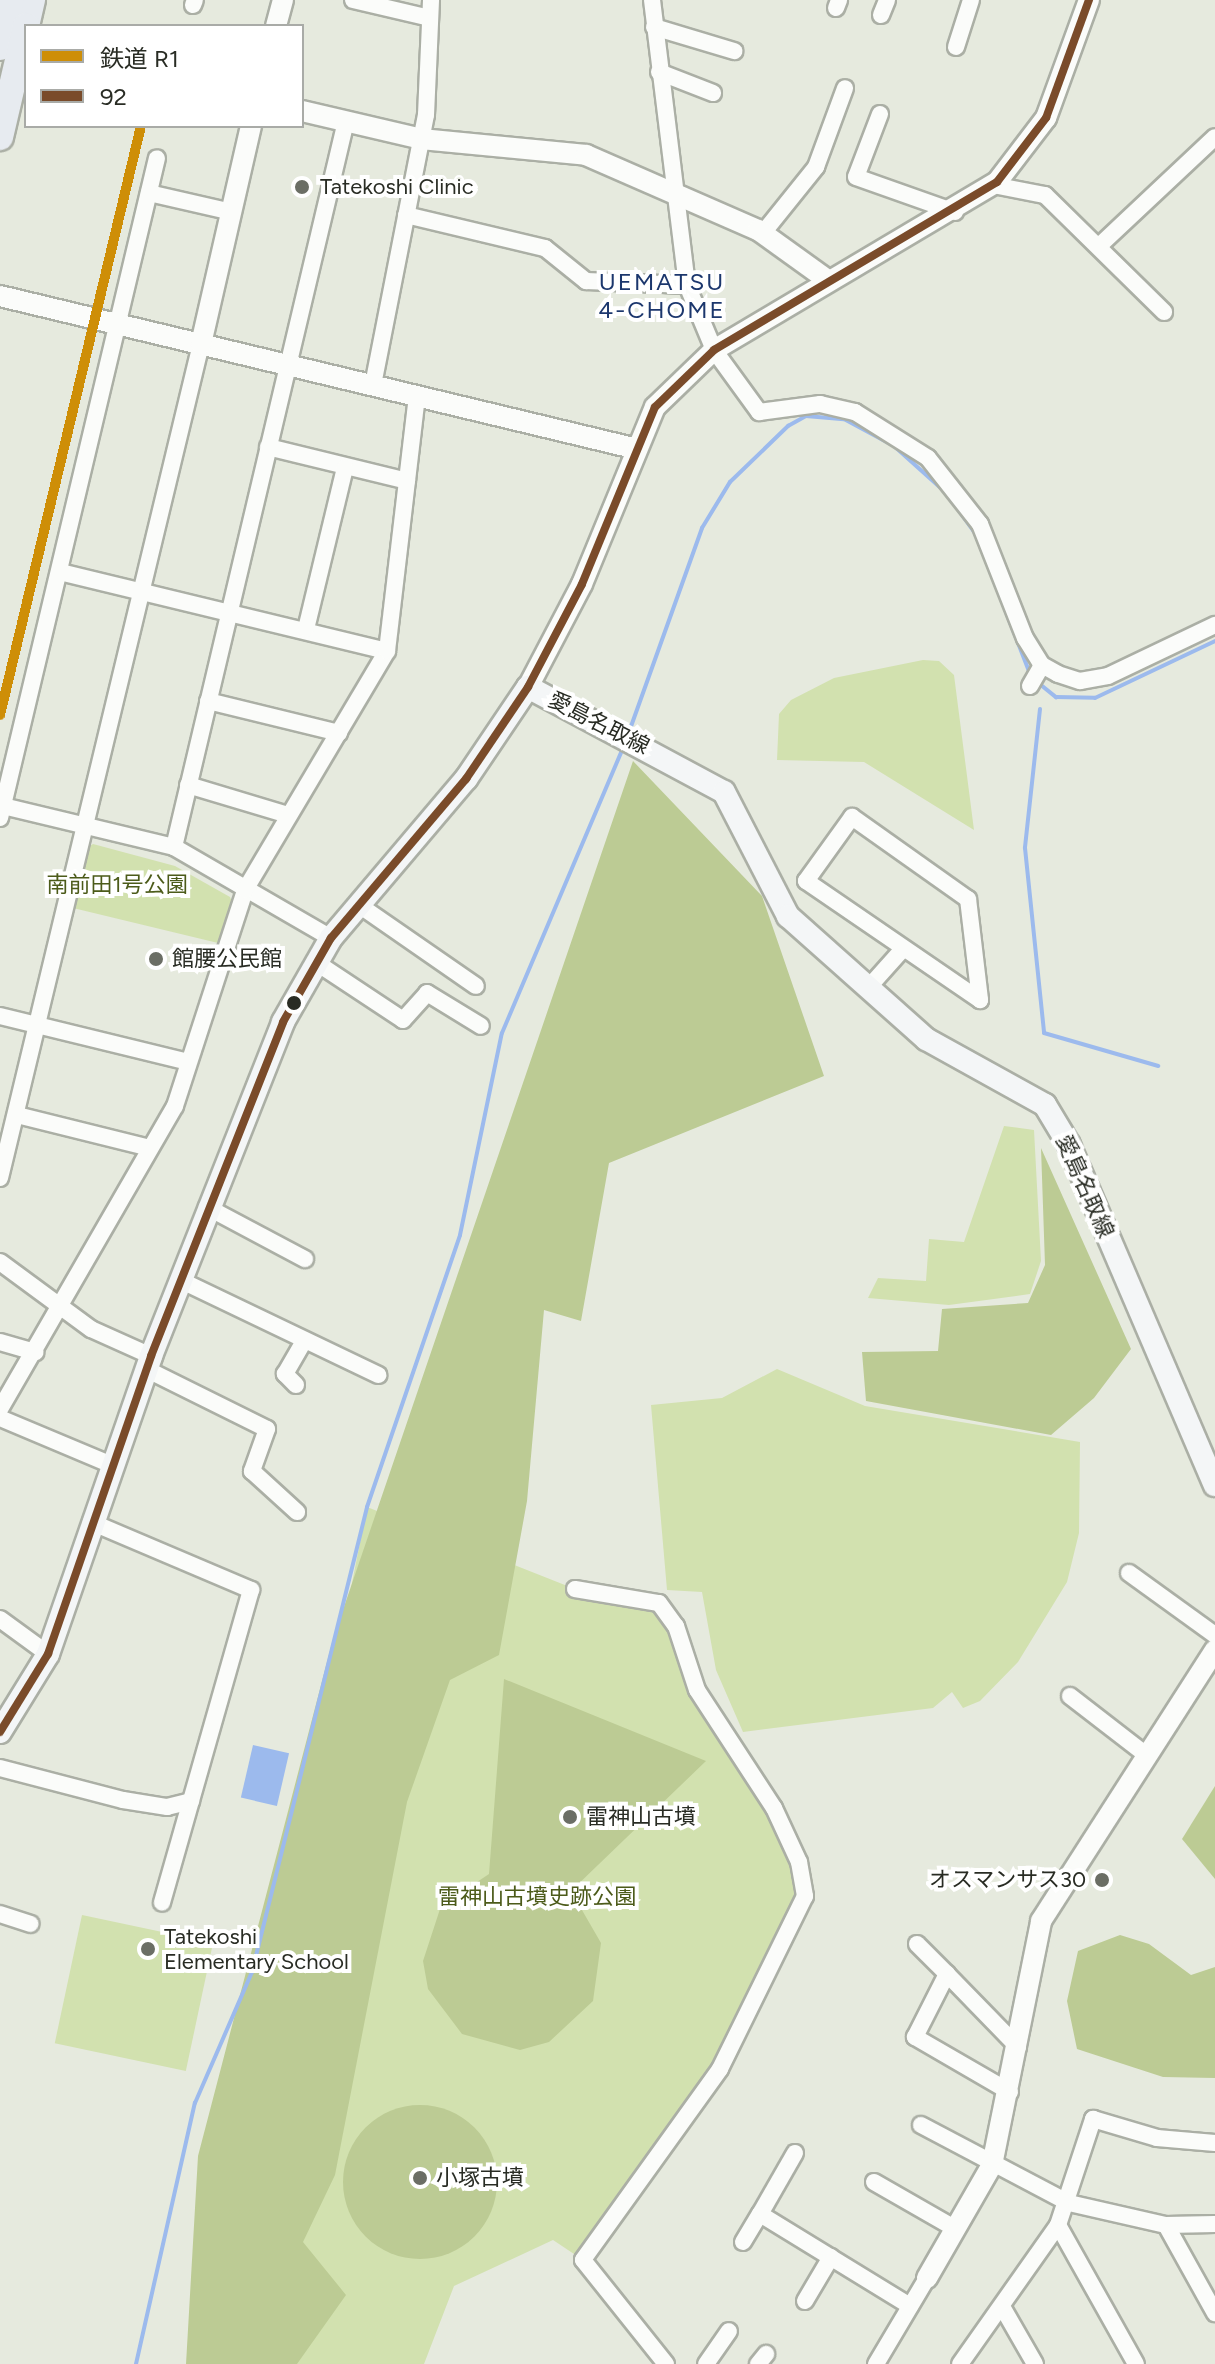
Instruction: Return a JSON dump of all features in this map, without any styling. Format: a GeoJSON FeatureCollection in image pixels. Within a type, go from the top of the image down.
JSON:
{"type":"FeatureCollection","features":[{"type":"Feature","properties":{"kind":"highway"},"geometry":{"type":"LineString","coordinates":[[0,47],[19,10]]}},
{"type":"Feature","properties":{"kind":"highway"},"geometry":{"type":"LineString","coordinates":[[0,137],[7,73],[19,10]]}},
{"type":"Feature","properties":{"kind":"main road","name":"愛島名取線"},"geometry":{"type":"LineString","coordinates":[[0,1732],[48,1654],[148,1362],[261,1069],[331,938],[466,779],[528,687],[724,792],[788,916],[926,1039],[1030,1092],[1055,1119],[1215,1485]]}},
{"type":"Feature","properties":{"kind":"street"},"geometry":{"type":"LineString","coordinates":[[277,24],[283,0]]}},
{"type":"Feature","properties":{"kind":"street"},"geometry":{"type":"LineString","coordinates":[[353,0],[430,18]]}},
{"type":"Feature","properties":{"kind":"street"},"geometry":{"type":"LineString","coordinates":[[373,385],[421,139],[431,0]]}},
{"type":"Feature","properties":{"kind":"street"},"geometry":{"type":"LineString","coordinates":[[652,0],[687,285],[714,350],[759,412],[820,404],[855,412],[928,458],[980,524],[1036,676],[1080,681],[1108,676],[1215,625]]}},
{"type":"Feature","properties":{"kind":"street"},"geometry":{"type":"LineString","coordinates":[[956,47],[971,0]]}},
{"type":"Feature","properties":{"kind":"street"},"geometry":{"type":"LineString","coordinates":[[528,687],[582,584],[633,448],[655,407],[714,350],[829,281],[955,212],[993,185],[1046,118],[1083,2]]}},
{"type":"Feature","properties":{"kind":"street"},"geometry":{"type":"LineString","coordinates":[[654,27],[734,51]]}},
{"type":"Feature","properties":{"kind":"street"},"geometry":{"type":"LineString","coordinates":[[659,72],[713,93]]}},
{"type":"Feature","properties":{"kind":"street"},"geometry":{"type":"LineString","coordinates":[[763,233],[816,167],[845,88]]}},
{"type":"Feature","properties":{"kind":"street"},"geometry":{"type":"LineString","coordinates":[[304,111],[421,139],[561,149],[674,190],[763,233],[829,281]]}},
{"type":"Feature","properties":{"kind":"street"},"geometry":{"type":"LineString","coordinates":[[880,114],[856,177],[955,212]]}},
{"type":"Feature","properties":{"kind":"street"},"geometry":{"type":"LineString","coordinates":[[174,847],[346,121]]}},
{"type":"Feature","properties":{"kind":"street"},"geometry":{"type":"LineString","coordinates":[[0,1178],[143,593],[251,128]]}},
{"type":"Feature","properties":{"kind":"street"},"geometry":{"type":"LineString","coordinates":[[1099,246],[1215,137]]}},
{"type":"Feature","properties":{"kind":"street"},"geometry":{"type":"LineString","coordinates":[[157,158],[1,812],[174,847],[331,938]]}},
{"type":"Feature","properties":{"kind":"street"},"geometry":{"type":"LineString","coordinates":[[993,185],[1045,195],[1164,312]]}},
{"type":"Feature","properties":{"kind":"street"},"geometry":{"type":"LineString","coordinates":[[149,193],[232,212]]}},
{"type":"Feature","properties":{"kind":"street"},"geometry":{"type":"LineString","coordinates":[[406,215],[545,248],[586,281],[687,285]]}},
{"type":"Feature","properties":{"kind":"street"},"geometry":{"type":"LineString","coordinates":[[0,296],[633,448]]}},
{"type":"Feature","properties":{"kind":"street"},"geometry":{"type":"LineString","coordinates":[[0,1409],[36,1352],[175,1106],[245,890],[387,651],[417,396]]}},
{"type":"Feature","properties":{"kind":"street"},"geometry":{"type":"LineString","coordinates":[[268,447],[407,481]]}},
{"type":"Feature","properties":{"kind":"street"},"geometry":{"type":"LineString","coordinates":[[306,629],[345,468]]}},
{"type":"Feature","properties":{"kind":"street"},"geometry":{"type":"LineString","coordinates":[[60,572],[387,651]]}},
{"type":"Feature","properties":{"kind":"street"},"geometry":{"type":"LineString","coordinates":[[208,701],[339,733]]}},
{"type":"Feature","properties":{"kind":"street"},"geometry":{"type":"LineString","coordinates":[[188,785],[288,815]]}},
{"type":"Feature","properties":{"kind":"street"},"geometry":{"type":"LineString","coordinates":[[852,817],[968,899],[981,1007],[902,950],[806,881],[852,817]]}},
{"type":"Feature","properties":{"kind":"street"},"geometry":{"type":"LineString","coordinates":[[359,905],[476,986]]}},
{"type":"Feature","properties":{"kind":"street"},"geometry":{"type":"LineString","coordinates":[[868,988],[902,950]]}},
{"type":"Feature","properties":{"kind":"street"},"geometry":{"type":"LineString","coordinates":[[317,963],[403,1020],[427,993],[481,1026]]}},
{"type":"Feature","properties":{"kind":"street"},"geometry":{"type":"LineString","coordinates":[[0,1016],[188,1062]]}},
{"type":"Feature","properties":{"kind":"street"},"geometry":{"type":"LineString","coordinates":[[17,1115],[150,1148]]}},
{"type":"Feature","properties":{"kind":"street"},"geometry":{"type":"LineString","coordinates":[[207,1207],[305,1259]]}},
{"type":"Feature","properties":{"kind":"street"},"geometry":{"type":"LineString","coordinates":[[0,1262],[59,1308],[267,1429],[252,1471],[297,1512]]}},
{"type":"Feature","properties":{"kind":"street"},"geometry":{"type":"LineString","coordinates":[[180,1280],[378,1375]]}},
{"type":"Feature","properties":{"kind":"street"},"geometry":{"type":"LineString","coordinates":[[296,1385],[285,1374],[305,1340]]}},
{"type":"Feature","properties":{"kind":"street"},"geometry":{"type":"LineString","coordinates":[[0,1342],[36,1352]]}},
{"type":"Feature","properties":{"kind":"street"},"geometry":{"type":"LineString","coordinates":[[0,1418],[112,1465]]}},
{"type":"Feature","properties":{"kind":"street"},"geometry":{"type":"LineString","coordinates":[[91,1522],[251,1590],[162,1903]]}},
{"type":"Feature","properties":{"kind":"street"},"geometry":{"type":"LineString","coordinates":[[1129,1573],[1215,1635]]}},
{"type":"Feature","properties":{"kind":"street"},"geometry":{"type":"LineString","coordinates":[[575,1589],[659,1603],[676,1626],[697,1690],[774,1808],[799,1862],[805,1896],[720,2069],[583,2260],[666,2364]]}},
{"type":"Feature","properties":{"kind":"street"},"geometry":{"type":"LineString","coordinates":[[0,1619],[48,1654]]}},
{"type":"Feature","properties":{"kind":"street"},"geometry":{"type":"LineString","coordinates":[[876,2364],[992,2165],[1018,2047],[1028,1957],[1041,1921],[1145,1754],[1215,1650]]}},
{"type":"Feature","properties":{"kind":"street"},"geometry":{"type":"LineString","coordinates":[[1070,1696],[1145,1754]]}},
{"type":"Feature","properties":{"kind":"street"},"geometry":{"type":"LineString","coordinates":[[0,1768],[123,1800],[167,1807],[191,1801]]}},
{"type":"Feature","properties":{"kind":"street"},"geometry":{"type":"LineString","coordinates":[[0,1914],[30,1924]]}},
{"type":"Feature","properties":{"kind":"street"},"geometry":{"type":"LineString","coordinates":[[917,1944],[1018,2047]]}},
{"type":"Feature","properties":{"kind":"street"},"geometry":{"type":"LineString","coordinates":[[947,1974],[915,2037],[1010,2092]]}},
{"type":"Feature","properties":{"kind":"street"},"geometry":{"type":"LineString","coordinates":[[960,2364],[1004,2310],[1058,2225],[1069,2203],[1093,2119],[1157,2138],[1215,2143]]}},
{"type":"Feature","properties":{"kind":"street"},"geometry":{"type":"LineString","coordinates":[[921,2125],[1069,2203],[1166,2225],[1215,2224]]}},
{"type":"Feature","properties":{"kind":"street"},"geometry":{"type":"LineString","coordinates":[[743,2242],[795,2153]]}},
{"type":"Feature","properties":{"kind":"street"},"geometry":{"type":"LineString","coordinates":[[874,2182],[956,2229]]}},
{"type":"Feature","properties":{"kind":"street"},"geometry":{"type":"LineString","coordinates":[[760,2214],[910,2306]]}},
{"type":"Feature","properties":{"kind":"street"},"geometry":{"type":"LineString","coordinates":[[1058,2225],[1136,2364]]}},
{"type":"Feature","properties":{"kind":"street"},"geometry":{"type":"LineString","coordinates":[[1166,2225],[1215,2313]]}},
{"type":"Feature","properties":{"kind":"street"},"geometry":{"type":"LineString","coordinates":[[805,2301],[831,2257]]}},
{"type":"Feature","properties":{"kind":"street"},"geometry":{"type":"LineString","coordinates":[[1004,2310],[1035,2364]]}},
{"type":"Feature","properties":{"kind":"street"},"geometry":{"type":"LineString","coordinates":[[706,2364],[729,2331]]}},
{"type":"Feature","properties":{"kind":"green space"},"geometry":{"type":"Polygon","coordinates":[[[923,660],[939,661],[954,675],[974,830],[864,762],[777,760],[779,714],[791,700],[834,678],[923,660]]]}},
{"type":"Feature","properties":{"kind":"green space"},"geometry":{"type":"Polygon","coordinates":[[[633,761],[762,896],[824,1076],[609,1163],[581,1321],[544,1310],[527,1501],[499,1655],[450,1680],[407,1802],[335,2175],[303,2242],[346,2295],[297,2364],[186,2364],[198,2156],[333,1639],[633,761]]]}},
{"type":"Feature","properties":{"kind":"green space","name":"南前田1号公園"},"geometry":{"type":"Polygon","coordinates":[[[93,844],[175,866],[230,897],[233,905],[218,943],[73,908],[85,849],[93,844]]]}},
{"type":"Feature","properties":{"kind":"green space"},"geometry":{"type":"Polygon","coordinates":[[[1004,1126],[1034,1130],[1041,1261],[1030,1294],[949,1305],[868,1298],[878,1278],[926,1281],[929,1239],[964,1242],[1004,1126]]]}},
{"type":"Feature","properties":{"kind":"green space"},"geometry":{"type":"Polygon","coordinates":[[[1041,1148],[1131,1349],[1094,1398],[1051,1435],[866,1401],[862,1352],[938,1351],[942,1309],[1028,1303],[1045,1265],[1041,1148]]]}},
{"type":"Feature","properties":{"kind":"green space"},"geometry":{"type":"Polygon","coordinates":[[[777,1369],[865,1406],[1080,1442],[1079,1533],[1067,1582],[1018,1662],[980,1701],[963,1708],[952,1692],[933,1708],[743,1732],[716,1670],[702,1592],[667,1590],[651,1405],[722,1398],[777,1369]]]}},
{"type":"Feature","properties":{"kind":"green space","name":"雷神山古墳史跡公園"},"geometry":{"type":"Polygon","coordinates":[[[367,1507],[575,1589],[659,1603],[697,1690],[799,1862],[793,1931],[720,2069],[583,2260],[553,2240],[454,2286],[424,2364],[198,2364],[367,1507]]]}},
{"type":"Feature","properties":{"kind":"green space","name":"雷神山古墳"},"geometry":{"type":"Polygon","coordinates":[[[504,1679],[706,1761],[571,1891],[601,1943],[593,2001],[549,2042],[520,2050],[462,2034],[428,1989],[423,1961],[441,1906],[489,1874],[504,1679]]]}},
{"type":"Feature","properties":{"kind":"green space"},"geometry":{"type":"Polygon","coordinates":[[[1215,1786],[1215,1879],[1182,1839],[1215,1786]]]}},
{"type":"Feature","properties":{"kind":"green space"},"geometry":{"type":"Polygon","coordinates":[[[82,1915],[213,1943],[186,2071],[55,2043],[82,1915]]]}},
{"type":"Feature","properties":{"kind":"green space"},"geometry":{"type":"Polygon","coordinates":[[[1120,1935],[1149,1944],[1191,1975],[1215,1967],[1215,2078],[1163,2077],[1077,2049],[1067,2001],[1078,1951],[1120,1935]]]}},
{"type":"Feature","properties":{"kind":"green space","name":"小塚古墳"},"geometry":{"type":"Polygon","coordinates":[[[420,2105],[450,2111],[475,2127],[491,2152],[497,2182],[491,2212],[475,2237],[450,2253],[420,2259],[390,2253],[365,2237],[349,2212],[343,2182],[349,2152],[365,2127],[390,2111],[420,2105]]]}},
{"type":"Feature","properties":{"kind":"water"},"geometry":{"type":"Polygon","coordinates":[[[253,1745],[289,1753],[277,1806],[241,1798],[253,1745]]]}},
{"type":"Feature","properties":{"kind":"waterway"},"geometry":{"type":"LineString","coordinates":[[629,732],[702,528],[730,482],[788,426],[806,416],[844,419],[894,446],[944,491]]}},
{"type":"Feature","properties":{"kind":"waterway"},"geometry":{"type":"LineString","coordinates":[[950,498],[975,533]]}},
{"type":"Feature","properties":{"kind":"waterway"},"geometry":{"type":"LineString","coordinates":[[1006,612],[1030,674]]}},
{"type":"Feature","properties":{"kind":"waterway"},"geometry":{"type":"LineString","coordinates":[[1036,681],[1056,697],[1095,698],[1215,641]]}},
{"type":"Feature","properties":{"kind":"waterway"},"geometry":{"type":"LineString","coordinates":[[1040,709],[1025,848],[1044,1033],[1158,1066]]}},
{"type":"Feature","properties":{"kind":"waterway"},"geometry":{"type":"LineString","coordinates":[[136,2364],[195,2103],[252,1972],[367,1507],[460,1235],[502,1033],[623,748]]}},
{"type":"Feature","properties":{"kind":"rail line","name":"R1"},"geometry":{"type":"LineString","coordinates":[[0,715],[141,128]]}},
{"type":"Feature","properties":{"kind":"transit line","name":"92"},"geometry":{"type":"LineString","coordinates":[[0,1732],[48,1654],[151,1356],[283,1022],[331,938],[466,779],[528,687],[582,584],[655,407],[714,350],[997,182],[1046,118],[1089,0]]}},
{"type":"Feature","properties":{"kind":"place","name":"Tatekoshi Clinic"},"geometry":{"type":"Point","coordinates":[302,187]}},
{"type":"Feature","properties":{"kind":"place","name":"館腰公民館"},"geometry":{"type":"Point","coordinates":[156,959]}},
{"type":"Feature","properties":{"kind":"place","name":"雷神山古墳"},"geometry":{"type":"Point","coordinates":[570,1817]}},
{"type":"Feature","properties":{"kind":"place","name":"オスマンサス30"},"geometry":{"type":"Point","coordinates":[1102,1880]}},
{"type":"Feature","properties":{"kind":"place","name":"Tatekoshi Elementary School"},"geometry":{"type":"Point","coordinates":[148,1949]}},
{"type":"Feature","properties":{"kind":"place","name":"小塚古墳"},"geometry":{"type":"Point","coordinates":[420,2178]}},
{"type":"Feature","properties":{"kind":"district","name":"UEMATSU 4-CHOME"},"geometry":{"type":"Point","coordinates":[662,296]}}]}
